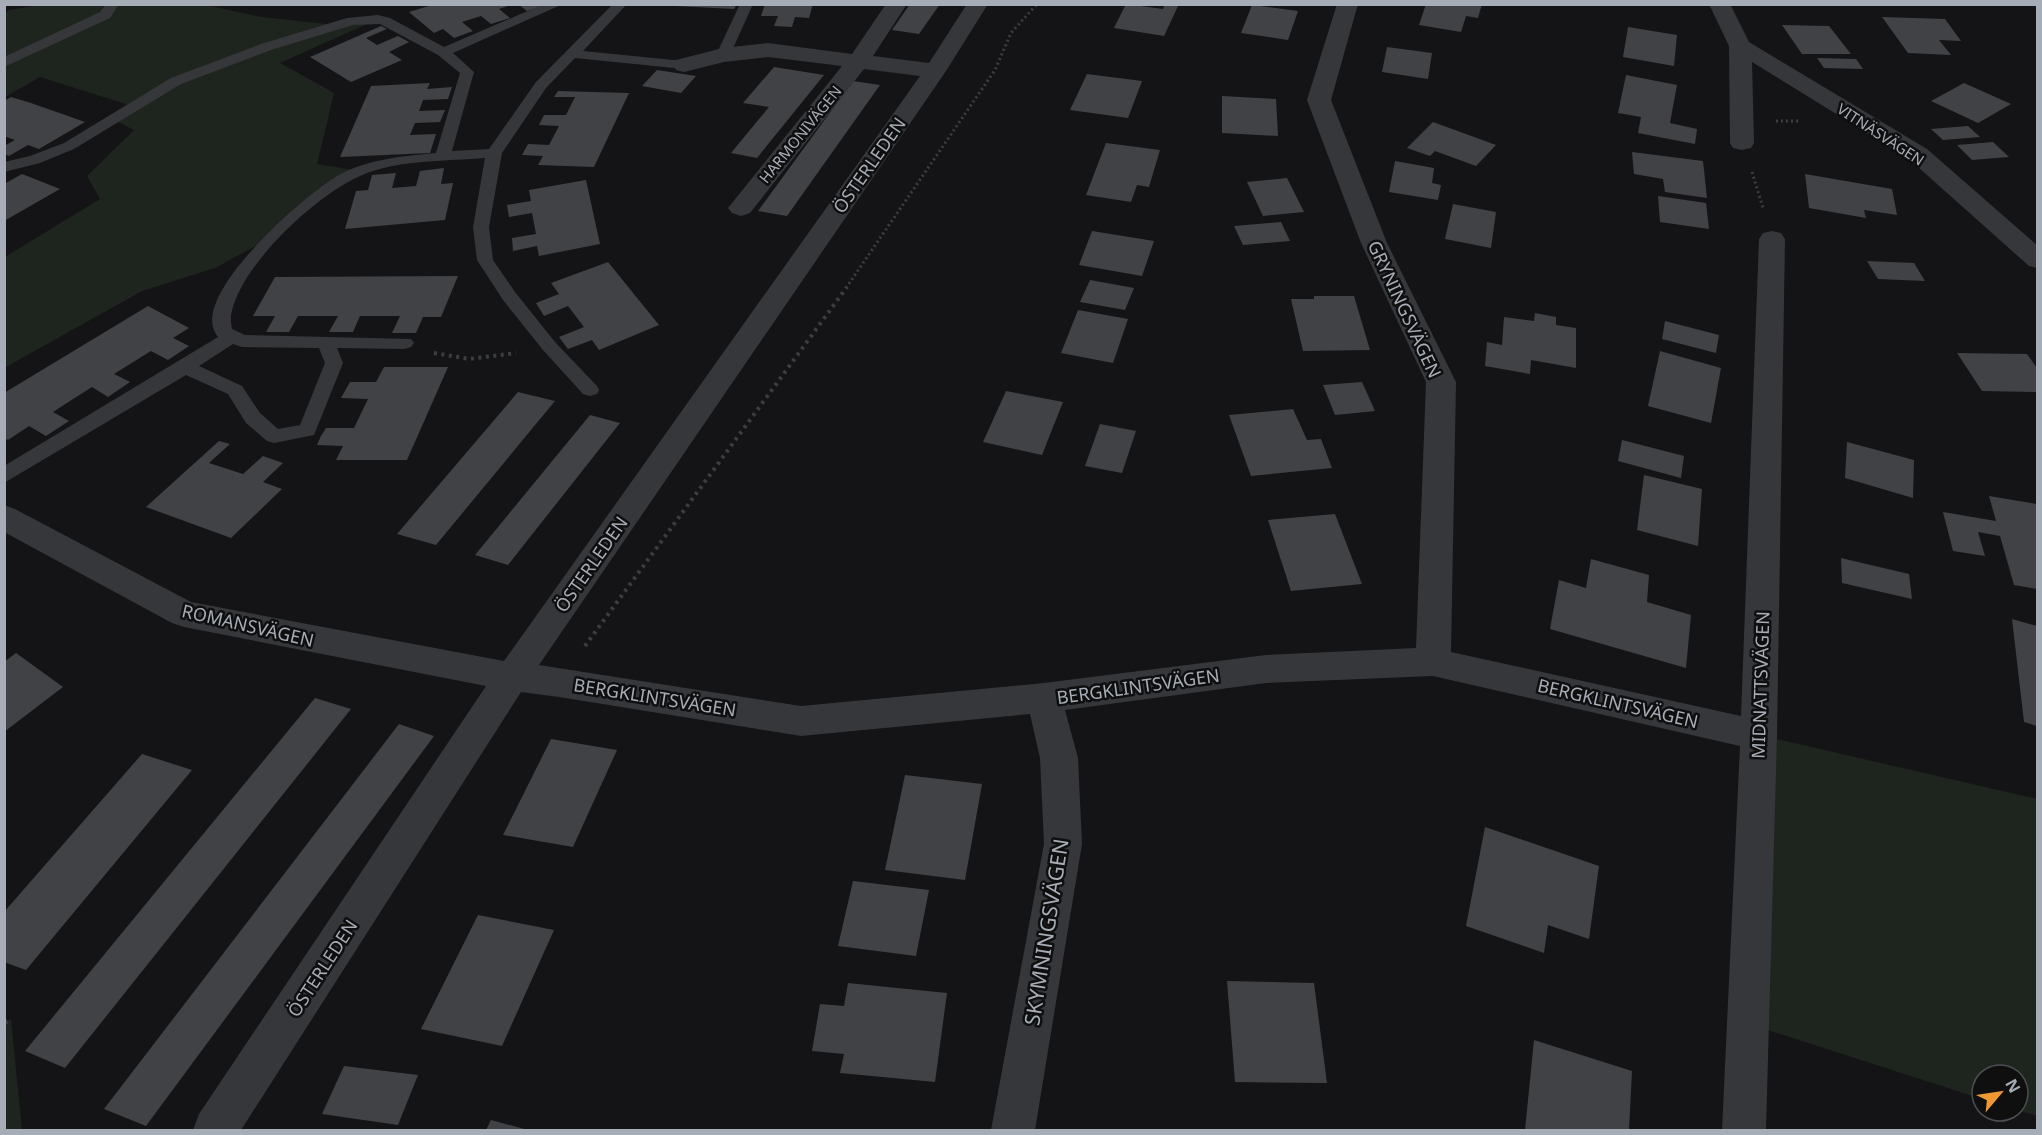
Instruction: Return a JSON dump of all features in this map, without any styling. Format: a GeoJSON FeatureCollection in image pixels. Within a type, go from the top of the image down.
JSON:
{"type":"FeatureCollection","features":[{"type":"Feature","properties":{"kind":"street","name":"HARMONIVÄGEN"},"geometry":{"type":"LineString","coordinates":[[741,207],[859,60],[897,4]]}},
{"type":"Feature","properties":{"kind":"street","name":"ÖSTERLEDEN"},"geometry":{"type":"LineString","coordinates":[[215,1131],[512,677],[935,71],[978,4]]}},
{"type":"Feature","properties":{"kind":"street","name":"GRYNINGSVÄGEN"},"geometry":{"type":"LineString","coordinates":[[1348,4],[1319,100],[1374,243],[1441,382],[1433,662]]}},
{"type":"Feature","properties":{"kind":"street"},"geometry":{"type":"LineString","coordinates":[[1719,4],[1740,46],[1742,143]]}},
{"type":"Feature","properties":{"kind":"street","name":"VITNÄSVÄGEN"},"geometry":{"type":"LineString","coordinates":[[1740,46],[1917,154],[2037,260]]}},
{"type":"Feature","properties":{"kind":"street","name":"HARMONIVÄGEN"},"geometry":{"type":"LineString","coordinates":[[684,65],[723,55],[768,50],[935,71]]}},
{"type":"Feature","properties":{"kind":"street","name":"MIDNATTSVÄGEN"},"geometry":{"type":"LineString","coordinates":[[1744,1131],[1759,735],[1772,239]]}},
{"type":"Feature","properties":{"kind":"street","name":"ROMANSVÄGEN"},"geometry":{"type":"LineString","coordinates":[[4,518],[184,614],[512,677]]}},
{"type":"Feature","properties":{"kind":"street","name":"BERGKLINTSVÄGEN"},"geometry":{"type":"LineString","coordinates":[[512,677],[559,682],[801,721],[1044,698],[1266,669],[1433,662],[1759,735]]}},
{"type":"Feature","properties":{"kind":"street","name":"SKYMNINGSVÄGEN"},"geometry":{"type":"LineString","coordinates":[[1013,1131],[1063,844],[1059,758],[1044,698]]}},
{"type":"Feature","properties":{"kind":"lane"},"geometry":{"type":"LineString","coordinates":[[4,63],[105,15],[112,4]]}},
{"type":"Feature","properties":{"kind":"lane"},"geometry":{"type":"LineString","coordinates":[[443,52],[557,4]]}},
{"type":"Feature","properties":{"kind":"lane"},"geometry":{"type":"LineString","coordinates":[[590,390],[549,346],[509,296],[485,260],[481,227],[494,153],[541,85],[621,4]]}},
{"type":"Feature","properties":{"kind":"lane"},"geometry":{"type":"LineString","coordinates":[[723,55],[747,4]]}},
{"type":"Feature","properties":{"kind":"lane"},"geometry":{"type":"LineString","coordinates":[[4,167],[35,160],[69,146],[176,81],[266,47],[336,25],[378,19],[443,52],[467,72],[443,156]]}},
{"type":"Feature","properties":{"kind":"lane","name":"HARMONIVÄGEN"},"geometry":{"type":"LineString","coordinates":[[574,54],[684,65]]}},
{"type":"Feature","properties":{"kind":"lane"},"geometry":{"type":"LineString","coordinates":[[405,343],[242,341],[223,332],[222,309],[237,277],[272,237],[336,182],[360,171],[400,161],[494,153]]}},
{"type":"Feature","properties":{"kind":"lane"},"geometry":{"type":"LineString","coordinates":[[4,476],[185,367],[230,337]]}},
{"type":"Feature","properties":{"kind":"lane"},"geometry":{"type":"LineString","coordinates":[[185,367],[235,390],[253,418],[274,436],[307,430],[334,363],[326,342]]}},
{"type":"Feature","properties":{"kind":"path"},"geometry":{"type":"LineString","coordinates":[[4,5],[11,4]]}},
{"type":"Feature","properties":{"kind":"path"},"geometry":{"type":"LineString","coordinates":[[559,682],[866,261],[995,70],[1011,33],[1037,4]]}},
{"type":"Feature","properties":{"kind":"path"},"geometry":{"type":"LineString","coordinates":[[1742,143],[1772,239]]}},
{"type":"Feature","properties":{"kind":"path"},"geometry":{"type":"LineString","coordinates":[[405,343],[436,353],[469,359],[549,346]]}},
{"type":"Feature","properties":{"kind":"path"},"geometry":{"type":"LineString","coordinates":[[4,1023],[11,1019]]}},
{"type":"Feature","properties":{"kind":"shaded area"},"geometry":{"type":"Polygon","coordinates":[[[47,4],[202,4],[261,17],[336,25],[378,19],[280,63],[334,93],[317,164],[360,171],[336,181],[272,237],[215,268],[142,291],[6,367],[5,257],[100,199],[87,176],[134,130],[112,119],[132,106],[40,77],[5,97],[5,14],[9,10],[47,4]]]}},
{"type":"Feature","properties":{"kind":"shaded area"},"geometry":{"type":"Polygon","coordinates":[[[1759,735],[2037,799],[2037,1116],[2030,1114],[2030,1063],[1970,1063],[1970,1095],[1746,1023],[1759,735]]]}},
{"type":"Feature","properties":{"kind":"shaded area"},"geometry":{"type":"Polygon","coordinates":[[[11,1019],[22,1130],[5,1130],[5,1023],[11,1019]]]}},
{"type":"Feature","properties":{"kind":"building"},"geometry":{"type":"Polygon","coordinates":[[[518,4],[545,4],[545,5],[527,11],[518,4]]]}},
{"type":"Feature","properties":{"kind":"building"},"geometry":{"type":"Polygon","coordinates":[[[675,4],[737,4],[734,9],[675,6],[675,4]]]}},
{"type":"Feature","properties":{"kind":"building"},"geometry":{"type":"Polygon","coordinates":[[[765,4],[813,4],[809,18],[795,17],[792,27],[774,26],[778,16],[761,16],[765,4]]]}},
{"type":"Feature","properties":{"kind":"building"},"geometry":{"type":"Polygon","coordinates":[[[910,4],[940,4],[919,34],[892,30],[910,4]]]}},
{"type":"Feature","properties":{"kind":"building"},"geometry":{"type":"Polygon","coordinates":[[[1126,4],[1163,9],[1165,4],[1179,4],[1164,36],[1114,28],[1126,4]]]}},
{"type":"Feature","properties":{"kind":"building"},"geometry":{"type":"Polygon","coordinates":[[[1426,4],[1482,4],[1478,18],[1466,16],[1461,32],[1419,25],[1426,4]]]}},
{"type":"Feature","properties":{"kind":"building"},"geometry":{"type":"Polygon","coordinates":[[[432,5],[511,5],[499,9],[510,18],[491,24],[481,16],[462,22],[473,31],[454,38],[443,29],[434,33],[409,12],[432,5]]]}},
{"type":"Feature","properties":{"kind":"building"},"geometry":{"type":"Polygon","coordinates":[[[1252,5],[1298,11],[1288,40],[1241,33],[1252,5]]]}},
{"type":"Feature","properties":{"kind":"building"},"geometry":{"type":"Polygon","coordinates":[[[1882,17],[1945,19],[1961,41],[1939,40],[1951,55],[1908,53],[1882,17]]]}},
{"type":"Feature","properties":{"kind":"building"},"geometry":{"type":"Polygon","coordinates":[[[1782,25],[1829,26],[1851,54],[1802,54],[1782,25]]]}},
{"type":"Feature","properties":{"kind":"building"},"geometry":{"type":"Polygon","coordinates":[[[381,26],[387,29],[366,38],[377,45],[398,36],[409,42],[389,52],[402,60],[351,82],[310,57],[381,26]]]}},
{"type":"Feature","properties":{"kind":"building"},"geometry":{"type":"Polygon","coordinates":[[[1628,27],[1677,35],[1674,66],[1623,57],[1628,27]]]}},
{"type":"Feature","properties":{"kind":"building"},"geometry":{"type":"Polygon","coordinates":[[[1387,47],[1432,53],[1428,79],[1382,72],[1387,47]]]}},
{"type":"Feature","properties":{"kind":"building"},"geometry":{"type":"Polygon","coordinates":[[[1817,58],[1856,59],[1863,69],[1824,68],[1817,58]]]}},
{"type":"Feature","properties":{"kind":"building"},"geometry":{"type":"Polygon","coordinates":[[[774,67],[824,75],[757,158],[731,153],[769,107],[743,103],[774,67]]]}},
{"type":"Feature","properties":{"kind":"building"},"geometry":{"type":"Polygon","coordinates":[[[657,70],[696,76],[681,93],[642,86],[657,70]]]}},
{"type":"Feature","properties":{"kind":"building"},"geometry":{"type":"Polygon","coordinates":[[[1087,74],[1142,81],[1128,118],[1070,110],[1087,74]]]}},
{"type":"Feature","properties":{"kind":"building"},"geometry":{"type":"Polygon","coordinates":[[[1626,75],[1677,85],[1670,123],[1697,129],[1695,144],[1638,133],[1641,117],[1618,113],[1626,75]]]}},
{"type":"Feature","properties":{"kind":"building"},"geometry":{"type":"Polygon","coordinates":[[[853,81],[880,85],[787,216],[758,211],[853,81]]]}},
{"type":"Feature","properties":{"kind":"building"},"geometry":{"type":"Polygon","coordinates":[[[430,83],[427,89],[452,87],[448,99],[423,100],[419,111],[445,110],[440,122],[415,123],[410,135],[436,134],[430,153],[340,157],[371,86],[430,83]]]}},
{"type":"Feature","properties":{"kind":"building"},"geometry":{"type":"Polygon","coordinates":[[[1964,83],[2011,104],[1978,123],[1931,101],[1964,83]]]}},
{"type":"Feature","properties":{"kind":"building"},"geometry":{"type":"Polygon","coordinates":[[[558,91],[629,93],[594,167],[538,165],[543,156],[522,155],[528,144],[549,145],[559,126],[539,125],[544,115],[566,115],[575,97],[554,97],[558,91]]]}},
{"type":"Feature","properties":{"kind":"building"},"geometry":{"type":"Polygon","coordinates":[[[1222,96],[1276,99],[1278,136],[1222,133],[1222,96]]]}},
{"type":"Feature","properties":{"kind":"building"},"geometry":{"type":"Polygon","coordinates":[[[11,97],[85,122],[39,149],[28,145],[9,156],[4,154],[4,146],[15,140],[4,136],[4,101],[11,97]]]}},
{"type":"Feature","properties":{"kind":"building"},"geometry":{"type":"Polygon","coordinates":[[[1433,122],[1496,145],[1476,166],[1435,151],[1430,156],[1407,148],[1433,122]]]}},
{"type":"Feature","properties":{"kind":"building"},"geometry":{"type":"Polygon","coordinates":[[[1968,126],[1980,137],[1943,140],[1931,129],[1968,126]]]}},
{"type":"Feature","properties":{"kind":"building"},"geometry":{"type":"Polygon","coordinates":[[[1993,142],[2009,157],[1972,160],[1957,145],[1993,142]]]}},
{"type":"Feature","properties":{"kind":"building"},"geometry":{"type":"Polygon","coordinates":[[[1106,143],[1160,150],[1149,187],[1137,185],[1131,202],[1086,195],[1106,143]]]}},
{"type":"Feature","properties":{"kind":"building"},"geometry":{"type":"Polygon","coordinates":[[[1632,152],[1703,161],[1707,198],[1665,192],[1663,179],[1634,174],[1632,152]]]}},
{"type":"Feature","properties":{"kind":"building"},"geometry":{"type":"Polygon","coordinates":[[[1395,161],[1434,168],[1432,183],[1441,185],[1438,200],[1389,192],[1395,161]]]}},
{"type":"Feature","properties":{"kind":"building"},"geometry":{"type":"Polygon","coordinates":[[[444,168],[441,184],[453,183],[445,220],[345,229],[356,191],[368,190],[372,175],[396,173],[392,188],[416,186],[420,171],[444,168]]]}},
{"type":"Feature","properties":{"kind":"building"},"geometry":{"type":"Polygon","coordinates":[[[22,174],[60,189],[4,221],[4,184],[22,174]]]}},
{"type":"Feature","properties":{"kind":"building"},"geometry":{"type":"Polygon","coordinates":[[[1805,174],[1892,189],[1897,215],[1864,210],[1866,218],[1809,208],[1805,174]]]}},
{"type":"Feature","properties":{"kind":"building"},"geometry":{"type":"Polygon","coordinates":[[[1287,178],[1304,212],[1263,216],[1247,182],[1287,178]]]}},
{"type":"Feature","properties":{"kind":"building"},"geometry":{"type":"Polygon","coordinates":[[[586,180],[600,244],[539,256],[537,246],[513,251],[512,238],[536,234],[532,213],[509,217],[507,205],[531,201],[529,190],[586,180]]]}},
{"type":"Feature","properties":{"kind":"building"},"geometry":{"type":"Polygon","coordinates":[[[1658,196],[1706,203],[1709,229],[1660,222],[1658,196]]]}},
{"type":"Feature","properties":{"kind":"building"},"geometry":{"type":"Polygon","coordinates":[[[1453,204],[1496,212],[1491,248],[1445,239],[1453,204]]]}},
{"type":"Feature","properties":{"kind":"building"},"geometry":{"type":"Polygon","coordinates":[[[1281,222],[1290,241],[1243,245],[1234,226],[1281,222]]]}},
{"type":"Feature","properties":{"kind":"building"},"geometry":{"type":"Polygon","coordinates":[[[1092,231],[1154,241],[1142,276],[1079,265],[1092,231]]]}},
{"type":"Feature","properties":{"kind":"building"},"geometry":{"type":"Polygon","coordinates":[[[1867,261],[1914,263],[1925,281],[1878,279],[1867,261]]]}},
{"type":"Feature","properties":{"kind":"building"},"geometry":{"type":"Polygon","coordinates":[[[608,262],[659,325],[599,350],[592,340],[568,349],[559,337],[584,327],[568,306],[544,316],[536,303],[559,294],[551,283],[608,262]]]}},
{"type":"Feature","properties":{"kind":"building"},"geometry":{"type":"Polygon","coordinates":[[[458,276],[441,317],[423,317],[416,333],[392,333],[400,316],[360,316],[353,332],[329,332],[338,316],[298,316],[289,332],[266,332],[275,316],[253,316],[275,277],[458,276]]]}},
{"type":"Feature","properties":{"kind":"building"},"geometry":{"type":"Polygon","coordinates":[[[1090,280],[1134,288],[1125,310],[1080,302],[1090,280]]]}},
{"type":"Feature","properties":{"kind":"building"},"geometry":{"type":"Polygon","coordinates":[[[1314,296],[1354,296],[1370,350],[1303,351],[1291,299],[1314,299],[1314,296]]]}},
{"type":"Feature","properties":{"kind":"building"},"geometry":{"type":"Polygon","coordinates":[[[148,306],[189,328],[173,338],[189,346],[168,360],[151,351],[114,374],[130,382],[108,397],[92,387],[53,412],[69,421],[46,436],[29,426],[8,440],[4,438],[4,393],[148,306]]]}},
{"type":"Feature","properties":{"kind":"building"},"geometry":{"type":"Polygon","coordinates":[[[1078,310],[1128,319],[1113,363],[1061,353],[1078,310]]]}},
{"type":"Feature","properties":{"kind":"building"},"geometry":{"type":"Polygon","coordinates":[[[1535,313],[1556,317],[1556,325],[1576,328],[1576,368],[1531,360],[1530,374],[1485,366],[1487,342],[1502,345],[1504,317],[1534,321],[1535,313]]]}},
{"type":"Feature","properties":{"kind":"building"},"geometry":{"type":"Polygon","coordinates":[[[1665,321],[1719,335],[1716,353],[1662,339],[1665,321]]]}},
{"type":"Feature","properties":{"kind":"building"},"geometry":{"type":"Polygon","coordinates":[[[1660,351],[1721,368],[1711,423],[1648,406],[1660,351]]]}},
{"type":"Feature","properties":{"kind":"building"},"geometry":{"type":"Polygon","coordinates":[[[1957,353],[2027,354],[2037,368],[2037,392],[1982,391],[1957,353]]]}},
{"type":"Feature","properties":{"kind":"building"},"geometry":{"type":"Polygon","coordinates":[[[384,367],[448,367],[407,460],[336,460],[343,446],[317,445],[321,436],[326,428],[354,428],[368,399],[341,398],[350,382],[376,382],[384,367]]]}},
{"type":"Feature","properties":{"kind":"building"},"geometry":{"type":"Polygon","coordinates":[[[1362,382],[1375,411],[1335,415],[1323,385],[1362,382]]]}},
{"type":"Feature","properties":{"kind":"building"},"geometry":{"type":"Polygon","coordinates":[[[1006,391],[1063,402],[1042,455],[983,442],[1006,391]]]}},
{"type":"Feature","properties":{"kind":"building"},"geometry":{"type":"Polygon","coordinates":[[[518,392],[555,401],[436,545],[397,534],[518,392]]]}},
{"type":"Feature","properties":{"kind":"building"},"geometry":{"type":"Polygon","coordinates":[[[1293,409],[1307,440],[1321,439],[1332,468],[1251,476],[1229,415],[1293,409]]]}},
{"type":"Feature","properties":{"kind":"building"},"geometry":{"type":"Polygon","coordinates":[[[590,415],[620,423],[508,565],[475,555],[590,415]]]}},
{"type":"Feature","properties":{"kind":"building"},"geometry":{"type":"Polygon","coordinates":[[[1100,424],[1136,431],[1122,473],[1085,466],[1100,424]]]}},
{"type":"Feature","properties":{"kind":"building"},"geometry":{"type":"Polygon","coordinates":[[[1622,440],[1684,456],[1681,478],[1618,461],[1622,440]]]}},
{"type":"Feature","properties":{"kind":"building"},"geometry":{"type":"Polygon","coordinates":[[[219,441],[230,444],[209,463],[243,474],[263,456],[283,463],[263,482],[282,489],[231,538],[146,507],[219,441]]]}},
{"type":"Feature","properties":{"kind":"building"},"geometry":{"type":"Polygon","coordinates":[[[1847,442],[1914,460],[1913,498],[1845,478],[1847,442]]]}},
{"type":"Feature","properties":{"kind":"building"},"geometry":{"type":"Polygon","coordinates":[[[1644,475],[1702,489],[1698,546],[1637,530],[1644,475]]]}},
{"type":"Feature","properties":{"kind":"building"},"geometry":{"type":"Polygon","coordinates":[[[1989,496],[2037,504],[2037,589],[2014,585],[2000,536],[1978,532],[1985,556],[1953,551],[1943,512],[1996,521],[1989,496]]]}},
{"type":"Feature","properties":{"kind":"building"},"geometry":{"type":"Polygon","coordinates":[[[1335,514],[1362,584],[1291,591],[1268,520],[1335,514]]]}},
{"type":"Feature","properties":{"kind":"building"},"geometry":{"type":"Polygon","coordinates":[[[1841,558],[1909,574],[1912,599],[1842,583],[1841,558]]]}},
{"type":"Feature","properties":{"kind":"building"},"geometry":{"type":"Polygon","coordinates":[[[1591,559],[1649,575],[1647,602],[1691,615],[1686,668],[1550,629],[1559,580],[1586,588],[1591,559]]]}},
{"type":"Feature","properties":{"kind":"building"},"geometry":{"type":"Polygon","coordinates":[[[2012,619],[2037,626],[2037,726],[2024,722],[2012,619]]]}},
{"type":"Feature","properties":{"kind":"building"},"geometry":{"type":"Polygon","coordinates":[[[16,653],[63,687],[4,732],[4,662],[16,653]]]}},
{"type":"Feature","properties":{"kind":"building"},"geometry":{"type":"Polygon","coordinates":[[[315,698],[351,709],[65,1068],[25,1051],[315,698]]]}},
{"type":"Feature","properties":{"kind":"building"},"geometry":{"type":"Polygon","coordinates":[[[399,724],[434,736],[146,1126],[104,1109],[399,724]]]}},
{"type":"Feature","properties":{"kind":"building"},"geometry":{"type":"Polygon","coordinates":[[[551,739],[617,750],[573,847],[503,835],[551,739]]]}},
{"type":"Feature","properties":{"kind":"building"},"geometry":{"type":"Polygon","coordinates":[[[142,754],[192,770],[26,970],[4,962],[4,912],[142,754]]]}},
{"type":"Feature","properties":{"kind":"building"},"geometry":{"type":"Polygon","coordinates":[[[905,775],[982,784],[965,880],[885,870],[905,775]]]}},
{"type":"Feature","properties":{"kind":"building"},"geometry":{"type":"Polygon","coordinates":[[[1485,827],[1599,866],[1589,939],[1548,925],[1544,953],[1466,926],[1485,827]]]}},
{"type":"Feature","properties":{"kind":"building"},"geometry":{"type":"Polygon","coordinates":[[[853,881],[929,890],[916,956],[838,946],[853,881]]]}},
{"type":"Feature","properties":{"kind":"building"},"geometry":{"type":"Polygon","coordinates":[[[478,915],[554,930],[502,1046],[421,1029],[478,915]]]}},
{"type":"Feature","properties":{"kind":"building"},"geometry":{"type":"Polygon","coordinates":[[[1227,981],[1314,983],[1327,1083],[1235,1082],[1227,981]]]}},
{"type":"Feature","properties":{"kind":"building"},"geometry":{"type":"Polygon","coordinates":[[[848,983],[947,993],[935,1082],[840,1073],[844,1054],[812,1051],[820,1004],[844,1006],[848,983]]]}},
{"type":"Feature","properties":{"kind":"building"},"geometry":{"type":"Polygon","coordinates":[[[1534,1040],[1632,1071],[1629,1130],[1525,1130],[1534,1040]]]}},
{"type":"Feature","properties":{"kind":"building"},"geometry":{"type":"Polygon","coordinates":[[[344,1066],[418,1075],[398,1125],[322,1114],[344,1066]]]}},
{"type":"Feature","properties":{"kind":"building"},"geometry":{"type":"Polygon","coordinates":[[[491,1120],[528,1130],[486,1130],[491,1120]]]}}]}
